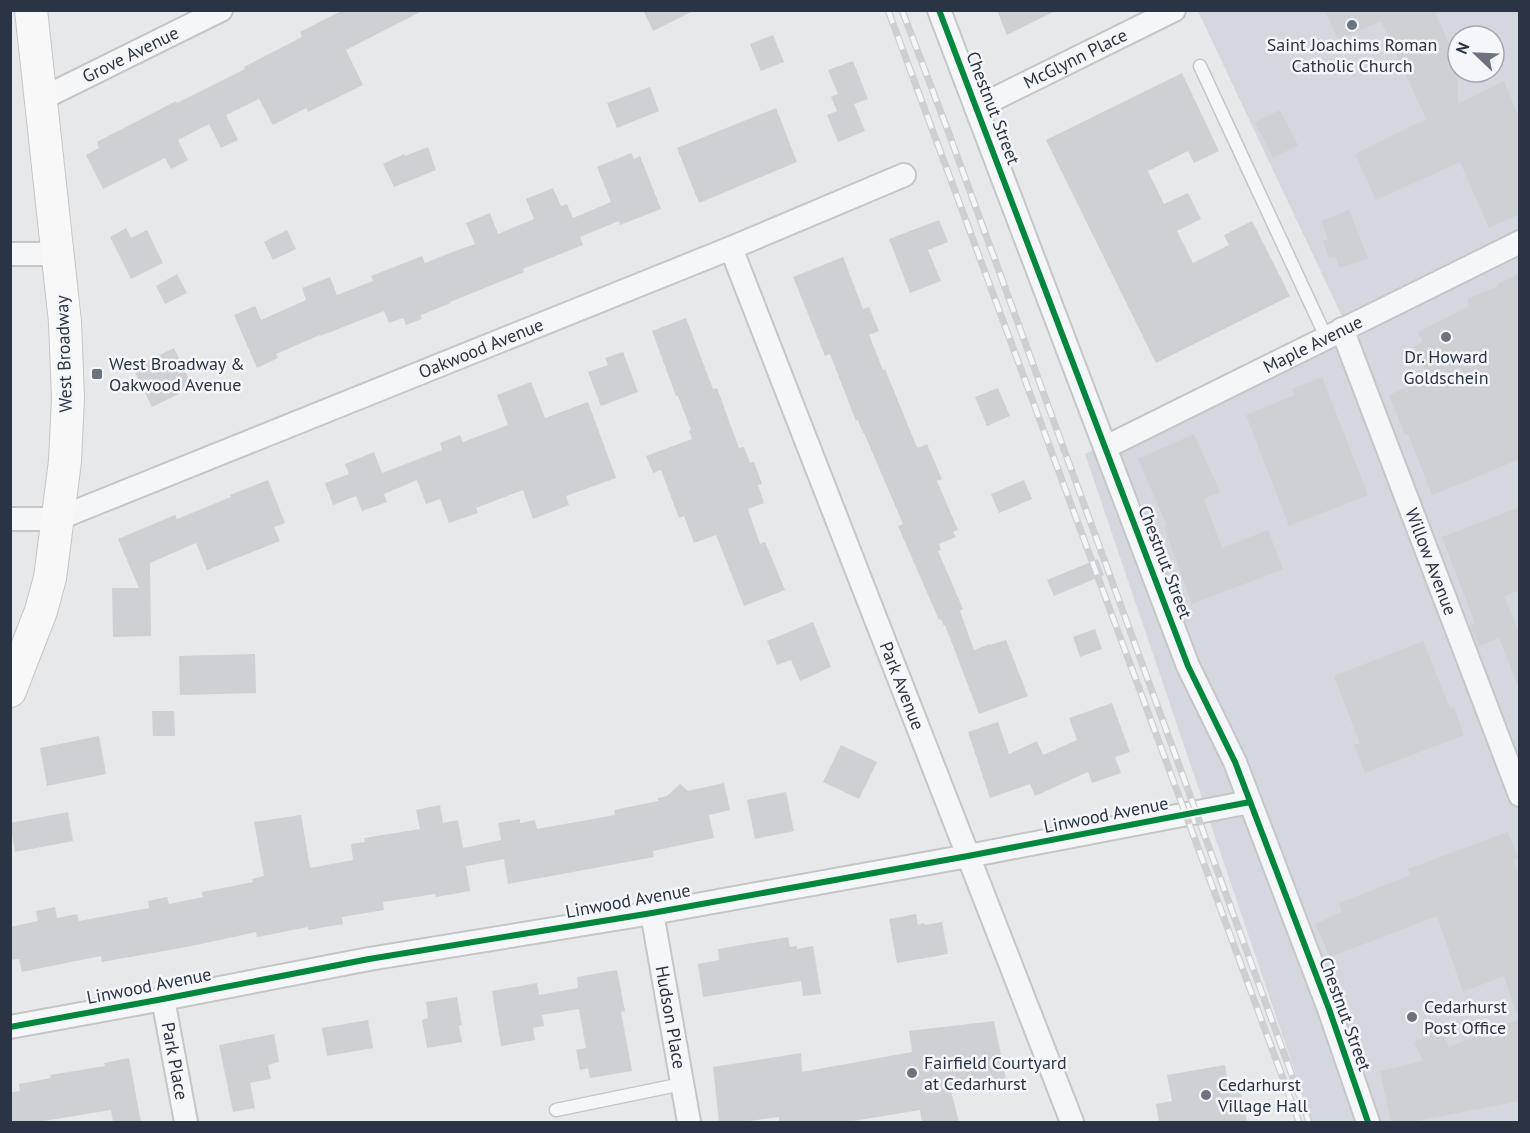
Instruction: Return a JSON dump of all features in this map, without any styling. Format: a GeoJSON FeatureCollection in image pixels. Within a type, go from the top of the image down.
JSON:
{"type":"FeatureCollection","features":[{"type":"Feature","properties":{"kind":"main road","name":"West Broadway"},"geometry":{"type":"LineString","coordinates":[[10,691],[41,611],[50,578],[65,461],[68,398],[65,322],[31,10]]}},
{"type":"Feature","properties":{"kind":"street","name":"Grove Avenue"},"geometry":{"type":"LineString","coordinates":[[41,99],[221,10]]}},
{"type":"Feature","properties":{"kind":"street","name":"Chestnut Street"},"geometry":{"type":"LineString","coordinates":[[939,10],[1188,666],[1235,762],[1329,1009],[1368,1122]]}},
{"type":"Feature","properties":{"kind":"street","name":"McGlynn Place"},"geometry":{"type":"LineString","coordinates":[[976,108],[1174,10]]}},
{"type":"Feature","properties":{"kind":"street","name":"Oakwood Avenue"},"geometry":{"type":"LineString","coordinates":[[57,519],[730,248],[904,175]]}},
{"type":"Feature","properties":{"kind":"street","name":"Maple Avenue"},"geometry":{"type":"LineString","coordinates":[[1106,447],[1520,242]]}},
{"type":"Feature","properties":{"kind":"street","name":"Park Avenue"},"geometry":{"type":"LineString","coordinates":[[730,248],[1072,1122]]}},
{"type":"Feature","properties":{"kind":"street"},"geometry":{"type":"LineString","coordinates":[[10,254],[57,254]]}},
{"type":"Feature","properties":{"kind":"street","name":"Willow Avenue"},"geometry":{"type":"LineString","coordinates":[[1334,333],[1518,787]]}},
{"type":"Feature","properties":{"kind":"street"},"geometry":{"type":"LineString","coordinates":[[10,519],[57,519]]}},
{"type":"Feature","properties":{"kind":"street","name":"Linwood Avenue"},"geometry":{"type":"LineString","coordinates":[[10,1027],[369,959],[652,913],[1250,802]]}},
{"type":"Feature","properties":{"kind":"street","name":"Hudson Place"},"geometry":{"type":"LineString","coordinates":[[652,913],[690,1122]]}},
{"type":"Feature","properties":{"kind":"street","name":"Park Place"},"geometry":{"type":"LineString","coordinates":[[163,999],[186,1122]]}},
{"type":"Feature","properties":{"kind":"lane"},"geometry":{"type":"LineString","coordinates":[[1200,66],[1334,333]]}},
{"type":"Feature","properties":{"kind":"lane"},"geometry":{"type":"LineString","coordinates":[[556,1110],[682,1084]]}},
{"type":"Feature","properties":{"kind":"shaded area"},"geometry":{"type":"Polygon","coordinates":[[[1198,11],[1519,11],[1519,1122],[1312,1122],[1085,454],[1348,329],[1198,11]]]}},
{"type":"Feature","properties":{"kind":"building"},"geometry":{"type":"Polygon","coordinates":[[[343,10],[424,10],[346,50],[363,85],[308,112],[306,108],[273,125],[259,99],[226,115],[238,140],[221,148],[209,124],[178,140],[188,160],[171,169],[165,158],[103,189],[86,155],[99,148],[97,142],[176,101],[177,103],[245,69],[244,67],[302,37],[300,32],[343,10]]]}},
{"type":"Feature","properties":{"kind":"building"},"geometry":{"type":"Polygon","coordinates":[[[643,10],[695,10],[653,31],[643,10]]]}},
{"type":"Feature","properties":{"kind":"building"},"geometry":{"type":"Polygon","coordinates":[[[997,10],[1057,10],[1007,35],[997,10]]]}},
{"type":"Feature","properties":{"kind":"building"},"geometry":{"type":"Polygon","coordinates":[[[1325,10],[1434,10],[1446,36],[1446,84],[1458,84],[1458,104],[1498,84],[1505,84],[1520,120],[1520,214],[1489,228],[1460,162],[1376,200],[1355,154],[1426,119],[1381,21],[1338,40],[1325,10]]]}},
{"type":"Feature","properties":{"kind":"building"},"geometry":{"type":"Polygon","coordinates":[[[773,35],[784,62],[761,71],[750,44],[773,35]]]}},
{"type":"Feature","properties":{"kind":"building"},"geometry":{"type":"Polygon","coordinates":[[[853,61],[868,99],[854,104],[865,131],[838,142],[827,115],[837,111],[831,97],[838,94],[828,70],[853,61]]]}},
{"type":"Feature","properties":{"kind":"building"},"geometry":{"type":"Polygon","coordinates":[[[1182,73],[1219,151],[1194,163],[1188,151],[1148,171],[1164,204],[1188,193],[1201,219],[1177,231],[1193,263],[1229,245],[1224,235],[1252,221],[1290,296],[1156,363],[1046,140],[1182,73]]]}},
{"type":"Feature","properties":{"kind":"building"},"geometry":{"type":"Polygon","coordinates":[[[650,87],[659,111],[617,128],[607,103],[650,87]]]}},
{"type":"Feature","properties":{"kind":"building"},"geometry":{"type":"Polygon","coordinates":[[[776,108],[797,162],[699,203],[677,148],[776,108]]]}},
{"type":"Feature","properties":{"kind":"building"},"geometry":{"type":"Polygon","coordinates":[[[1280,110],[1298,145],[1273,158],[1255,122],[1280,110]]]}},
{"type":"Feature","properties":{"kind":"building"},"geometry":{"type":"Polygon","coordinates":[[[428,147],[436,170],[394,187],[383,164],[404,154],[405,156],[428,147]]]}},
{"type":"Feature","properties":{"kind":"building"},"geometry":{"type":"Polygon","coordinates":[[[631,153],[634,159],[640,156],[661,209],[620,225],[619,221],[580,237],[583,245],[421,315],[422,319],[406,325],[403,318],[389,323],[384,311],[276,354],[278,358],[257,368],[234,315],[255,306],[261,320],[306,300],[302,288],[330,277],[337,295],[373,281],[371,276],[422,256],[425,263],[475,244],[466,223],[490,213],[498,234],[534,219],[526,199],[553,188],[561,206],[567,204],[573,218],[611,202],[597,167],[631,153]]]}},
{"type":"Feature","properties":{"kind":"building"},"geometry":{"type":"Polygon","coordinates":[[[1349,210],[1368,258],[1340,268],[1335,256],[1329,258],[1323,241],[1328,239],[1321,221],[1349,210]]]}},
{"type":"Feature","properties":{"kind":"building"},"geometry":{"type":"Polygon","coordinates":[[[939,220],[948,242],[928,250],[941,281],[910,293],[889,239],[939,220]]]}},
{"type":"Feature","properties":{"kind":"building"},"geometry":{"type":"Polygon","coordinates":[[[126,228],[131,238],[147,230],[163,263],[131,279],[110,237],[126,228]]]}},
{"type":"Feature","properties":{"kind":"building"},"geometry":{"type":"Polygon","coordinates":[[[287,230],[296,249],[273,260],[264,242],[287,230]]]}},
{"type":"Feature","properties":{"kind":"building"},"geometry":{"type":"Polygon","coordinates":[[[843,257],[863,309],[869,307],[879,331],[869,335],[916,445],[918,448],[927,444],[942,479],[937,481],[958,530],[953,532],[956,537],[939,544],[941,550],[938,551],[963,609],[960,611],[974,650],[1006,640],[1028,696],[979,714],[945,625],[941,619],[939,620],[898,526],[903,524],[864,433],[858,420],[856,421],[830,354],[825,356],[793,277],[843,257]]]}},
{"type":"Feature","properties":{"kind":"building"},"geometry":{"type":"Polygon","coordinates":[[[1520,273],[1520,459],[1432,495],[1408,434],[1405,435],[1389,395],[1429,378],[1413,347],[1423,342],[1418,332],[1469,306],[1467,299],[1498,286],[1497,284],[1520,273]]]}},
{"type":"Feature","properties":{"kind":"building"},"geometry":{"type":"Polygon","coordinates":[[[177,274],[187,293],[165,304],[156,286],[177,274]]]}},
{"type":"Feature","properties":{"kind":"building"},"geometry":{"type":"Polygon","coordinates":[[[686,318],[713,389],[717,388],[739,448],[744,447],[750,463],[754,462],[762,484],[758,485],[764,503],[748,509],[760,544],[765,542],[785,590],[744,606],[716,535],[694,543],[684,516],[679,518],[661,470],[653,473],[646,456],[692,439],[689,431],[691,430],[652,331],[686,318]]]}},
{"type":"Feature","properties":{"kind":"building"},"geometry":{"type":"Polygon","coordinates":[[[174,348],[193,387],[152,407],[133,368],[174,348]]]}},
{"type":"Feature","properties":{"kind":"building"},"geometry":{"type":"Polygon","coordinates":[[[623,352],[638,392],[601,406],[588,372],[608,365],[605,358],[623,352]]]}},
{"type":"Feature","properties":{"kind":"building"},"geometry":{"type":"Polygon","coordinates":[[[1322,377],[1368,495],[1289,526],[1246,415],[1295,395],[1292,389],[1322,377]]]}},
{"type":"Feature","properties":{"kind":"building"},"geometry":{"type":"Polygon","coordinates":[[[531,382],[545,418],[588,402],[616,478],[566,496],[569,505],[533,519],[523,490],[476,508],[478,513],[449,523],[440,499],[426,504],[417,480],[384,494],[387,502],[362,511],[356,496],[333,505],[325,483],[349,474],[345,464],[374,452],[382,473],[442,450],[440,443],[460,435],[463,442],[508,425],[497,395],[531,382]]]}},
{"type":"Feature","properties":{"kind":"building"},"geometry":{"type":"Polygon","coordinates":[[[998,388],[1010,416],[987,426],[975,397],[998,388]]]}},
{"type":"Feature","properties":{"kind":"building"},"geometry":{"type":"Polygon","coordinates":[[[1194,434],[1220,492],[1204,499],[1222,548],[1268,530],[1283,569],[1192,604],[1164,527],[1167,526],[1138,459],[1194,434]]]}},
{"type":"Feature","properties":{"kind":"building"},"geometry":{"type":"Polygon","coordinates":[[[268,480],[285,523],[274,527],[280,541],[207,570],[196,543],[150,563],[151,636],[113,637],[112,588],[139,588],[118,539],[175,515],[177,519],[268,480]]]}},
{"type":"Feature","properties":{"kind":"building"},"geometry":{"type":"Polygon","coordinates":[[[1024,480],[1032,499],[999,513],[991,494],[1024,480]]]}},
{"type":"Feature","properties":{"kind":"building"},"geometry":{"type":"Polygon","coordinates":[[[1520,507],[1520,590],[1504,596],[1520,635],[1518,686],[1499,638],[1479,646],[1470,624],[1475,623],[1442,537],[1520,507]]]}},
{"type":"Feature","properties":{"kind":"building"},"geometry":{"type":"Polygon","coordinates":[[[1098,559],[1104,575],[1054,596],[1047,580],[1098,559]]]}},
{"type":"Feature","properties":{"kind":"building"},"geometry":{"type":"Polygon","coordinates":[[[813,622],[831,667],[800,681],[791,660],[777,665],[767,641],[813,622]]]}},
{"type":"Feature","properties":{"kind":"building"},"geometry":{"type":"Polygon","coordinates":[[[1095,629],[1102,649],[1080,657],[1073,637],[1095,629]]]}},
{"type":"Feature","properties":{"kind":"building"},"geometry":{"type":"Polygon","coordinates":[[[1423,641],[1450,708],[1454,707],[1464,735],[1365,773],[1354,745],[1360,744],[1334,676],[1423,641]]]}},
{"type":"Feature","properties":{"kind":"building"},"geometry":{"type":"Polygon","coordinates":[[[255,654],[256,693],[180,695],[179,656],[255,654]]]}},
{"type":"Feature","properties":{"kind":"building"},"geometry":{"type":"Polygon","coordinates":[[[1112,703],[1130,752],[1115,757],[1121,773],[1092,783],[1088,772],[1035,796],[1030,784],[990,798],[968,732],[998,722],[1009,754],[1037,741],[1043,755],[1077,740],[1069,718],[1112,703]]]}},
{"type":"Feature","properties":{"kind":"building"},"geometry":{"type":"Polygon","coordinates":[[[152,711],[174,711],[175,736],[153,736],[152,711]]]}},
{"type":"Feature","properties":{"kind":"building"},"geometry":{"type":"Polygon","coordinates":[[[99,736],[106,774],[47,786],[40,748],[99,736]]]}},
{"type":"Feature","properties":{"kind":"building"},"geometry":{"type":"Polygon","coordinates":[[[841,745],[877,762],[859,799],[823,782],[841,745]]]}},
{"type":"Feature","properties":{"kind":"building"},"geometry":{"type":"Polygon","coordinates":[[[724,783],[730,810],[709,815],[714,838],[653,851],[654,857],[508,884],[504,859],[466,866],[470,891],[383,902],[384,910],[342,917],[343,924],[308,930],[308,927],[257,937],[256,932],[102,962],[101,956],[22,972],[19,959],[10,960],[10,927],[38,921],[36,911],[55,907],[57,918],[77,914],[79,921],[149,908],[148,901],[167,897],[169,904],[203,897],[202,892],[253,882],[252,879],[264,876],[254,822],[301,815],[310,868],[353,860],[351,844],[365,842],[364,838],[420,829],[416,810],[440,805],[443,823],[458,820],[463,848],[501,840],[498,823],[520,819],[520,823],[535,820],[537,829],[615,815],[614,810],[658,801],[658,798],[667,796],[680,784],[688,791],[724,783]]]}},
{"type":"Feature","properties":{"kind":"building"},"geometry":{"type":"Polygon","coordinates":[[[786,792],[794,831],[755,839],[747,800],[786,792]]]}},
{"type":"Feature","properties":{"kind":"building"},"geometry":{"type":"Polygon","coordinates":[[[68,812],[73,841],[15,852],[10,823],[68,812]]]}},
{"type":"Feature","properties":{"kind":"building"},"geometry":{"type":"Polygon","coordinates":[[[1508,832],[1518,858],[1513,860],[1520,877],[1520,1012],[1516,1012],[1504,976],[1463,992],[1437,916],[1330,957],[1315,924],[1342,912],[1339,903],[1411,875],[1408,869],[1508,832]]]}},
{"type":"Feature","properties":{"kind":"building"},"geometry":{"type":"Polygon","coordinates":[[[916,914],[918,925],[942,922],[948,954],[897,963],[889,919],[916,914]]]}},
{"type":"Feature","properties":{"kind":"building"},"geometry":{"type":"Polygon","coordinates":[[[788,937],[790,947],[797,946],[797,949],[813,946],[821,994],[803,996],[801,981],[703,997],[698,964],[719,960],[718,949],[788,937]]]}},
{"type":"Feature","properties":{"kind":"building"},"geometry":{"type":"Polygon","coordinates":[[[617,970],[625,1011],[621,1012],[632,1071],[590,1078],[588,1068],[580,1070],[576,1050],[586,1048],[579,1009],[542,1015],[544,1026],[533,1028],[535,1040],[501,1046],[492,991],[537,983],[539,995],[578,988],[577,977],[617,970]]]}},
{"type":"Feature","properties":{"kind":"building"},"geometry":{"type":"Polygon","coordinates":[[[457,997],[462,1025],[459,1026],[462,1042],[427,1048],[422,1020],[428,1018],[426,1002],[457,997]]]}},
{"type":"Feature","properties":{"kind":"building"},"geometry":{"type":"Polygon","coordinates":[[[1520,1019],[1520,1101],[1411,1122],[1391,1122],[1380,1071],[1423,1061],[1414,1042],[1442,1028],[1449,1047],[1520,1019]]]}},
{"type":"Feature","properties":{"kind":"building"},"geometry":{"type":"Polygon","coordinates":[[[368,1020],[373,1048],[327,1056],[322,1028],[368,1020]]]}},
{"type":"Feature","properties":{"kind":"building","name":"Fairfield Courtyard at Cedarhurst"},"geometry":{"type":"Polygon","coordinates":[[[994,1021],[1006,1079],[950,1087],[959,1122],[922,1122],[920,1110],[847,1122],[779,1122],[779,1117],[743,1122],[719,1122],[713,1067],[801,1053],[802,1072],[912,1052],[909,1031],[994,1021]]]}},
{"type":"Feature","properties":{"kind":"building"},"geometry":{"type":"Polygon","coordinates":[[[274,1034],[279,1062],[268,1065],[271,1079],[250,1083],[255,1108],[233,1112],[219,1045],[274,1034]]]}},
{"type":"Feature","properties":{"kind":"building"},"geometry":{"type":"Polygon","coordinates":[[[129,1058],[141,1122],[113,1122],[111,1110],[38,1122],[10,1122],[10,1093],[20,1091],[19,1084],[51,1078],[50,1075],[105,1066],[104,1063],[129,1058]]]}},
{"type":"Feature","properties":{"kind":"building","name":"Cedarhurst Village Hall"},"geometry":{"type":"Polygon","coordinates":[[[1225,1065],[1229,1090],[1240,1088],[1247,1122],[1159,1122],[1156,1104],[1172,1101],[1167,1075],[1225,1065]]]}},
{"type":"Feature","properties":{"kind":"railway"},"geometry":{"type":"LineString","coordinates":[[888,10],[1299,1122]]}},
{"type":"Feature","properties":{"kind":"railway"},"geometry":{"type":"LineString","coordinates":[[902,10],[1309,1122]]}},
{"type":"Feature","properties":{"kind":"cycle path"},"geometry":{"type":"LineString","coordinates":[[939,10],[1188,666],[1235,762],[1329,1009],[1368,1122]]}},
{"type":"Feature","properties":{"kind":"cycle path"},"geometry":{"type":"LineString","coordinates":[[10,1027],[369,959],[652,913],[1250,802]]}},
{"type":"Feature","properties":{"kind":"place","name":"Saint Joachims Roman Catholic Church"},"geometry":{"type":"Point","coordinates":[1352,25]}},
{"type":"Feature","properties":{"kind":"place","name":"Dr. Howard Goldschein"},"geometry":{"type":"Point","coordinates":[1446,337]}},
{"type":"Feature","properties":{"kind":"place","name":"West Broadway & Oakwood Avenue"},"geometry":{"type":"Point","coordinates":[97,374]}},
{"type":"Feature","properties":{"kind":"place","name":"Cedarhurst Post Office"},"geometry":{"type":"Point","coordinates":[1412,1017]}},
{"type":"Feature","properties":{"kind":"place","name":"Fairfield Courtyard at Cedarhurst"},"geometry":{"type":"Point","coordinates":[912,1073]}},
{"type":"Feature","properties":{"kind":"place","name":"Cedarhurst Village Hall"},"geometry":{"type":"Point","coordinates":[1206,1095]}}]}
